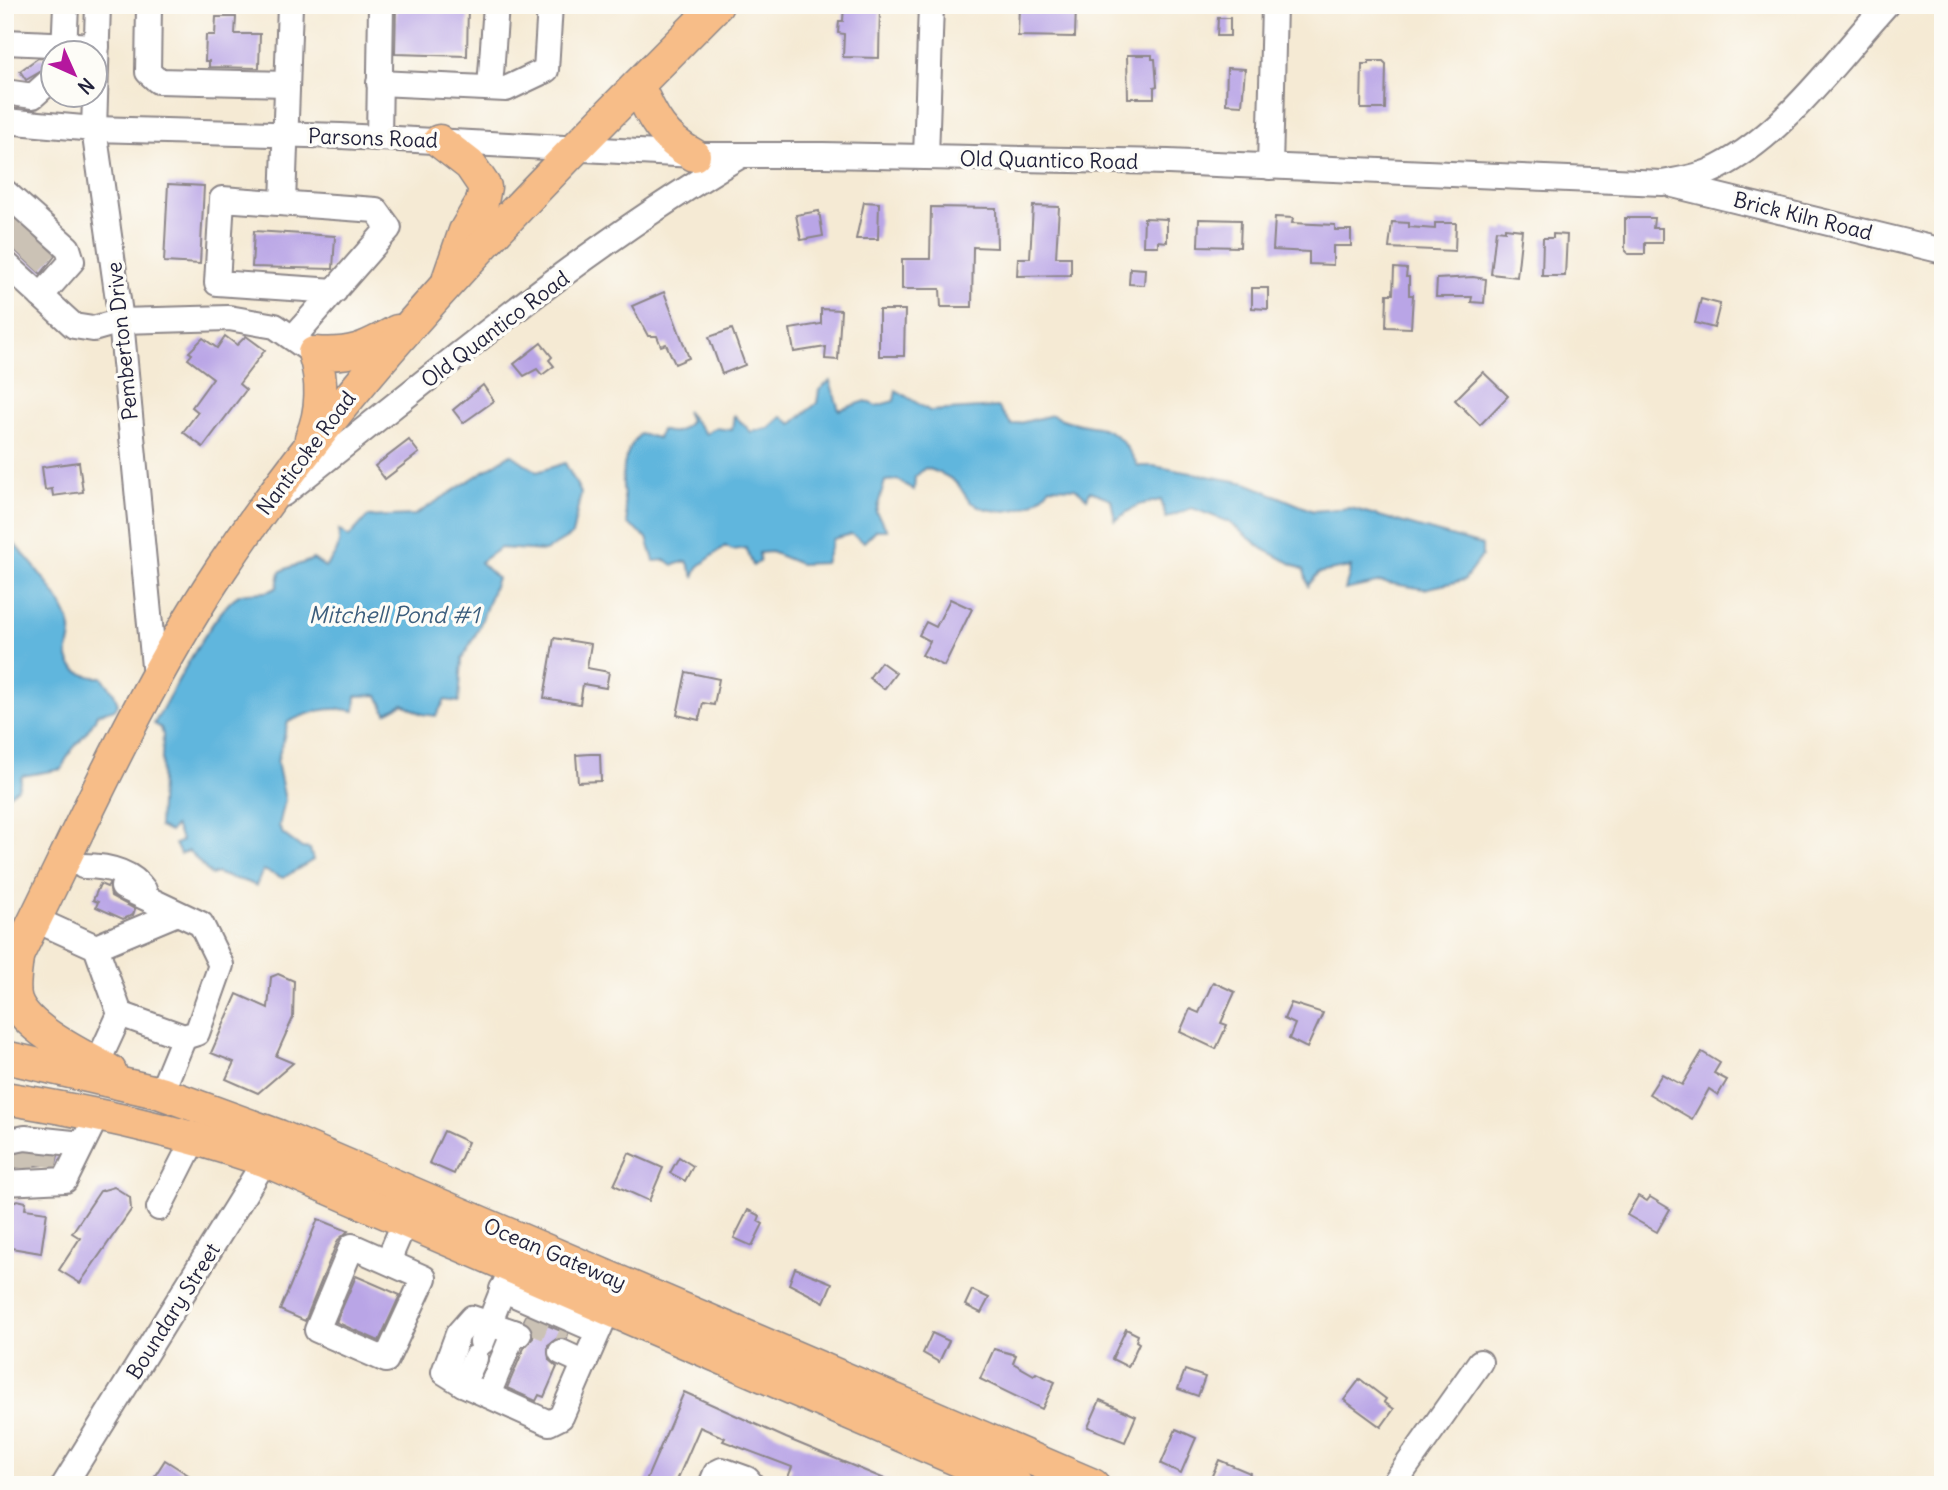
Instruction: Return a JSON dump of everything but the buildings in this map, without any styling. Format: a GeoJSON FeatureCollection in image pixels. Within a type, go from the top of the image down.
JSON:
{"type":"FeatureCollection","features":[{"type":"Feature","properties":{"kind":"main road","name":"Nanticoke Road"},"geometry":{"type":"LineString","coordinates":[[18,945],[73,861],[155,677],[260,512],[305,452],[413,322],[574,150],[717,5]]}},
{"type":"Feature","properties":{"kind":"main road"},"geometry":{"type":"LineString","coordinates":[[638,85],[661,131],[676,146],[694,155]]}},
{"type":"Feature","properties":{"kind":"main road"},"geometry":{"type":"LineString","coordinates":[[439,141],[470,165],[485,187],[482,202],[465,232],[446,287]]}},
{"type":"Feature","properties":{"kind":"main road"},"geometry":{"type":"LineString","coordinates":[[304,346],[341,356],[366,349],[413,322]]}},
{"type":"Feature","properties":{"kind":"main road"},"geometry":{"type":"LineString","coordinates":[[304,346],[320,373],[317,424],[305,452]]}},
{"type":"Feature","properties":{"kind":"main road"},"geometry":{"type":"LineString","coordinates":[[18,945],[15,998],[22,1013],[34,1025],[97,1064],[152,1091]]}},
{"type":"Feature","properties":{"kind":"main road","name":"Ocean Gateway"},"geometry":{"type":"LineString","coordinates":[[5,1057],[152,1091],[273,1149],[405,1221],[492,1314],[595,1338],[1016,1485]]}},
{"type":"Feature","properties":{"kind":"main road","name":"Ocean Gateway"},"geometry":{"type":"LineString","coordinates":[[16,1100],[98,1113],[195,1137],[273,1149],[1093,1485]]}},
{"type":"Feature","properties":{"kind":"street"},"geometry":{"type":"LineString","coordinates":[[64,38],[66,5]]}},
{"type":"Feature","properties":{"kind":"street","name":"Pemberton Drive"},"geometry":{"type":"LineString","coordinates":[[97,38],[98,5]]}},
{"type":"Feature","properties":{"kind":"street"},"geometry":{"type":"LineString","coordinates":[[149,5],[148,72],[158,81],[287,84]]}},
{"type":"Feature","properties":{"kind":"street"},"geometry":{"type":"LineString","coordinates":[[283,203],[290,5]]}},
{"type":"Feature","properties":{"kind":"street"},"geometry":{"type":"LineString","coordinates":[[379,138],[381,5]]}},
{"type":"Feature","properties":{"kind":"street"},"geometry":{"type":"LineString","coordinates":[[491,89],[496,5]]}},
{"type":"Feature","properties":{"kind":"street"},"geometry":{"type":"LineString","coordinates":[[379,83],[506,89],[546,70],[550,5]]}},
{"type":"Feature","properties":{"kind":"street"},"geometry":{"type":"LineString","coordinates":[[926,158],[931,5]]}},
{"type":"Feature","properties":{"kind":"street"},"geometry":{"type":"LineString","coordinates":[[1269,167],[1274,5]]}},
{"type":"Feature","properties":{"kind":"street","name":"Old Quantico Road"},"geometry":{"type":"LineString","coordinates":[[260,512],[617,236],[741,156],[1269,167],[1662,183],[1696,177],[1720,167],[1765,136],[1886,5]]}},
{"type":"Feature","properties":{"kind":"street"},"geometry":{"type":"LineString","coordinates":[[5,42],[38,45]]}},
{"type":"Feature","properties":{"kind":"street"},"geometry":{"type":"LineString","coordinates":[[5,92],[33,96],[38,92]]}},
{"type":"Feature","properties":{"kind":"street","name":"Pemberton Drive"},"geometry":{"type":"LineString","coordinates":[[95,108],[94,129],[121,321],[155,677]]}},
{"type":"Feature","properties":{"kind":"street","name":"Parsons Road"},"geometry":{"type":"LineString","coordinates":[[5,121],[94,129],[379,138],[574,150],[741,156]]}},
{"type":"Feature","properties":{"kind":"street","name":"Brick Kiln Road"},"geometry":{"type":"LineString","coordinates":[[1662,183],[1943,251]]}},
{"type":"Feature","properties":{"kind":"street"},"geometry":{"type":"LineString","coordinates":[[23,235],[41,296],[74,326],[93,329],[121,321],[229,318],[275,326],[304,346],[335,291],[389,228],[376,210],[222,199],[212,318]]}},
{"type":"Feature","properties":{"kind":"street"},"geometry":{"type":"LineString","coordinates":[[23,235],[68,248],[72,261],[41,296]]}},
{"type":"Feature","properties":{"kind":"street"},"geometry":{"type":"LineString","coordinates":[[217,283],[335,291]]}},
{"type":"Feature","properties":{"kind":"street"},"geometry":{"type":"LineString","coordinates":[[73,861],[175,914],[201,924],[221,965],[197,1033],[184,1038],[152,1091]]}},
{"type":"Feature","properties":{"kind":"street"},"geometry":{"type":"LineString","coordinates":[[73,861],[108,866],[139,882],[152,902]]}},
{"type":"Feature","properties":{"kind":"street"},"geometry":{"type":"LineString","coordinates":[[18,945],[96,947],[175,914]]}},
{"type":"Feature","properties":{"kind":"street"},"geometry":{"type":"LineString","coordinates":[[96,947],[120,1014],[97,1064]]}},
{"type":"Feature","properties":{"kind":"street"},"geometry":{"type":"LineString","coordinates":[[120,1014],[184,1038]]}},
{"type":"Feature","properties":{"kind":"street"},"geometry":{"type":"LineString","coordinates":[[16,1100],[24,1157]]}},
{"type":"Feature","properties":{"kind":"street"},"geometry":{"type":"LineString","coordinates":[[24,1157],[65,1180],[98,1113]]}},
{"type":"Feature","properties":{"kind":"street"},"geometry":{"type":"LineString","coordinates":[[159,1208],[195,1137]]}},
{"type":"Feature","properties":{"kind":"street"},"geometry":{"type":"LineString","coordinates":[[24,1157],[82,1144]]}},
{"type":"Feature","properties":{"kind":"street","name":"Boundary Street"},"geometry":{"type":"LineString","coordinates":[[64,1485],[273,1149]]}},
{"type":"Feature","properties":{"kind":"street"},"geometry":{"type":"LineString","coordinates":[[388,1262],[405,1221]]}},
{"type":"Feature","properties":{"kind":"street"},"geometry":{"type":"LineString","coordinates":[[352,1246],[388,1262],[424,1278],[386,1360],[317,1330],[352,1246]]}},
{"type":"Feature","properties":{"kind":"street"},"geometry":{"type":"LineString","coordinates":[[463,1384],[492,1314]]}},
{"type":"Feature","properties":{"kind":"street"},"geometry":{"type":"LineString","coordinates":[[488,1395],[519,1328],[492,1314],[472,1318],[458,1334],[444,1372],[463,1384],[549,1423],[561,1417],[595,1338]]}},
{"type":"Feature","properties":{"kind":"street"},"geometry":{"type":"LineString","coordinates":[[564,1345],[595,1338]]}},
{"type":"Feature","properties":{"kind":"street"},"geometry":{"type":"LineString","coordinates":[[1393,1485],[1479,1362]]}},
{"type":"Feature","properties":{"kind":"street"},"geometry":{"type":"LineString","coordinates":[[711,1485],[716,1473],[722,1470],[747,1479],[752,1485]]}},
{"type":"Feature","properties":{"kind":"water"},"geometry":{"type":"Polygon","coordinates":[[[830,381],[839,410],[866,401],[876,406],[894,401],[896,390],[930,411],[998,407],[1012,425],[1052,415],[1110,431],[1128,449],[1138,466],[1153,466],[1246,483],[1313,511],[1351,508],[1482,545],[1482,556],[1464,580],[1424,589],[1381,582],[1345,590],[1351,567],[1318,573],[1308,586],[1304,570],[1263,549],[1229,522],[1192,508],[1166,518],[1161,500],[1138,505],[1115,520],[1111,499],[1090,491],[1087,498],[1075,488],[1050,487],[1035,502],[1025,507],[993,510],[972,503],[952,480],[925,468],[915,477],[914,490],[898,480],[885,481],[876,512],[887,530],[876,530],[864,542],[851,534],[833,539],[825,563],[800,564],[771,552],[759,553],[760,561],[753,566],[746,548],[732,550],[725,546],[698,567],[694,577],[687,561],[673,565],[666,560],[654,561],[647,538],[628,524],[624,500],[624,465],[632,444],[640,434],[658,438],[661,430],[681,430],[690,421],[686,411],[706,434],[715,428],[732,430],[734,415],[751,432],[769,428],[782,416],[792,424],[817,403],[819,390],[830,381]]]}},
{"type":"Feature","properties":{"kind":"water","name":"Mitchell Pond #1"},"geometry":{"type":"Polygon","coordinates":[[[511,454],[537,472],[565,463],[581,493],[572,535],[545,551],[500,548],[480,562],[497,578],[478,630],[462,659],[459,702],[445,700],[436,716],[422,714],[403,704],[386,713],[378,695],[356,696],[355,711],[321,710],[288,722],[277,762],[285,800],[279,826],[283,834],[302,848],[310,849],[313,860],[283,878],[263,870],[256,886],[217,873],[211,875],[189,851],[180,854],[175,844],[182,841],[175,826],[170,832],[159,827],[163,735],[161,728],[154,724],[219,614],[241,594],[268,591],[277,587],[280,572],[288,568],[313,559],[325,567],[337,550],[339,530],[349,537],[367,517],[415,515],[511,454]]]}},
{"type":"Feature","properties":{"kind":"water"},"geometry":{"type":"Polygon","coordinates":[[[5,535],[23,553],[62,606],[71,629],[68,656],[72,666],[86,675],[102,677],[114,693],[118,704],[115,709],[97,714],[90,728],[69,754],[62,769],[22,776],[18,788],[5,798],[5,535]]]}},
{"type":"Feature","properties":{"kind":"tunnel"},"geometry":{"type":"LineString","coordinates":[[5,236],[19,222]]}},
{"type":"Feature","properties":{"kind":"tunnel"},"geometry":{"type":"LineString","coordinates":[[16,251],[32,234]]}},
{"type":"Feature","properties":{"kind":"tunnel"},"geometry":{"type":"LineString","coordinates":[[30,264],[46,247]]}},
{"type":"Feature","properties":{"kind":"tunnel"},"geometry":{"type":"LineString","coordinates":[[44,1166],[47,1147]]}},
{"type":"Feature","properties":{"kind":"tunnel"},"geometry":{"type":"LineString","coordinates":[[22,1168],[24,1150]]}},
{"type":"Feature","properties":{"kind":"tunnel"},"geometry":{"type":"LineString","coordinates":[[525,1319],[567,1337]]}}]}
